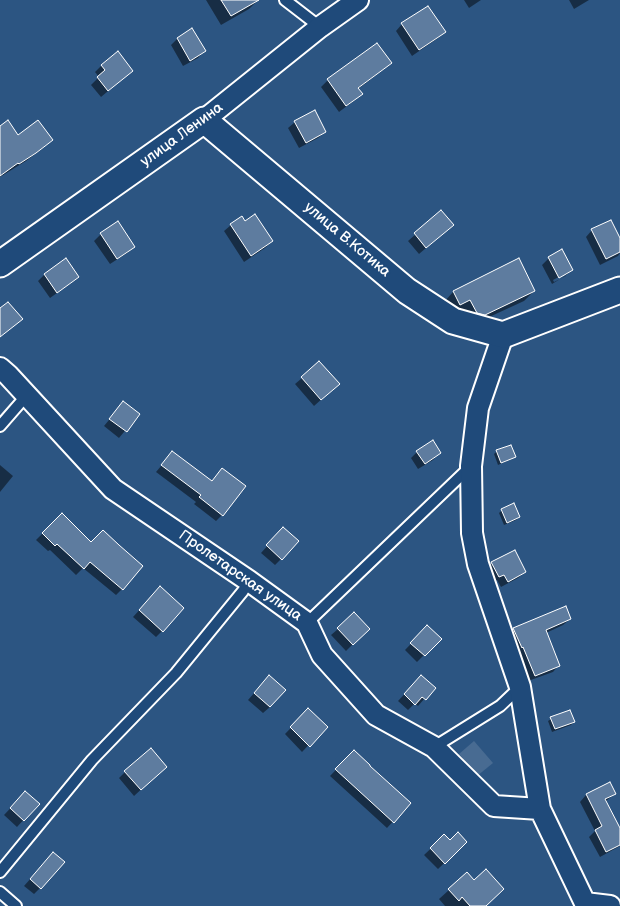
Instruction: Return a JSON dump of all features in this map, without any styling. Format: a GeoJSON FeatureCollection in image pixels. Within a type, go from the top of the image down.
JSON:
{"type":"FeatureCollection","features":[{"type":"Feature","properties":{"kind":"street","name":"улица Ленина"},"geometry":{"type":"LineString","coordinates":[[0,264],[204,120],[320,27],[358,0]]}},
{"type":"Feature","properties":{"kind":"street","name":"улица В.Котика"},"geometry":{"type":"LineString","coordinates":[[204,120],[407,291],[453,321],[503,335]]}},
{"type":"Feature","properties":{"kind":"street"},"geometry":{"type":"LineString","coordinates":[[610,906],[584,905],[540,810],[520,687],[478,564],[472,533],[471,466],[478,408],[503,335],[620,290]]}},
{"type":"Feature","properties":{"kind":"street","name":"Пролетарская улица"},"geometry":{"type":"LineString","coordinates":[[0,368],[8,374],[113,489],[249,581],[307,623],[322,655],[376,715],[434,747],[494,806],[540,810]]}},
{"type":"Feature","properties":{"kind":"lane"},"geometry":{"type":"LineString","coordinates":[[285,0],[320,27]]}},
{"type":"Feature","properties":{"kind":"lane"},"geometry":{"type":"LineString","coordinates":[[0,426],[27,396]]}},
{"type":"Feature","properties":{"kind":"lane"},"geometry":{"type":"LineString","coordinates":[[307,623],[471,466]]}},
{"type":"Feature","properties":{"kind":"lane"},"geometry":{"type":"LineString","coordinates":[[0,872],[92,760],[176,673],[243,591],[249,581]]}},
{"type":"Feature","properties":{"kind":"lane"},"geometry":{"type":"LineString","coordinates":[[434,747],[500,706],[520,687]]}},
{"type":"Feature","properties":{"kind":"lane"},"geometry":{"type":"LineString","coordinates":[[0,892],[16,906]]}},
{"type":"Feature","properties":{"kind":"shaded area"},"geometry":{"type":"Polygon","coordinates":[[[474,741],[493,763],[477,776],[459,754],[474,741]]]}},
{"type":"Feature","properties":{"kind":"building"},"geometry":{"type":"Polygon","coordinates":[[[221,0],[259,0],[231,16],[221,0]]]}},
{"type":"Feature","properties":{"kind":"building"},"geometry":{"type":"Polygon","coordinates":[[[428,6],[446,32],[419,50],[401,23],[428,6]]]}},
{"type":"Feature","properties":{"kind":"building"},"geometry":{"type":"Polygon","coordinates":[[[192,28],[206,51],[190,61],[177,38],[192,28]]]}},
{"type":"Feature","properties":{"kind":"building"},"geometry":{"type":"Polygon","coordinates":[[[377,43],[392,63],[358,88],[363,94],[346,106],[327,79],[377,43]]]}},
{"type":"Feature","properties":{"kind":"building"},"geometry":{"type":"Polygon","coordinates":[[[118,51],[133,71],[108,91],[97,77],[105,70],[101,65],[118,51]]]}},
{"type":"Feature","properties":{"kind":"building"},"geometry":{"type":"Polygon","coordinates":[[[315,110],[326,132],[306,143],[294,121],[315,110]]]}},
{"type":"Feature","properties":{"kind":"building"},"geometry":{"type":"Polygon","coordinates":[[[8,120],[18,135],[38,120],[53,140],[0,176],[0,126],[8,120]]]}},
{"type":"Feature","properties":{"kind":"building"},"geometry":{"type":"Polygon","coordinates":[[[441,210],[454,225],[426,248],[414,233],[441,210]]]}},
{"type":"Feature","properties":{"kind":"building"},"geometry":{"type":"Polygon","coordinates":[[[255,214],[273,241],[251,256],[230,224],[242,216],[245,221],[255,214]]]}},
{"type":"Feature","properties":{"kind":"building"},"geometry":{"type":"Polygon","coordinates":[[[611,220],[620,238],[620,252],[606,259],[591,229],[611,220]]]}},
{"type":"Feature","properties":{"kind":"building"},"geometry":{"type":"Polygon","coordinates":[[[118,221],[135,247],[117,259],[100,233],[118,221]]]}},
{"type":"Feature","properties":{"kind":"building"},"geometry":{"type":"Polygon","coordinates":[[[562,249],[573,270],[559,278],[548,257],[562,249]]]}},
{"type":"Feature","properties":{"kind":"building"},"geometry":{"type":"Polygon","coordinates":[[[66,258],[79,277],[57,293],[44,274],[66,258]]]}},
{"type":"Feature","properties":{"kind":"building"},"geometry":{"type":"Polygon","coordinates":[[[519,258],[535,291],[485,315],[477,313],[470,300],[460,305],[453,291],[519,258]]]}},
{"type":"Feature","properties":{"kind":"building"},"geometry":{"type":"Polygon","coordinates":[[[8,302],[23,319],[0,337],[0,308],[8,302]]]}},
{"type":"Feature","properties":{"kind":"building"},"geometry":{"type":"Polygon","coordinates":[[[319,361],[340,384],[321,400],[301,377],[319,361]]]}},
{"type":"Feature","properties":{"kind":"building"},"geometry":{"type":"Polygon","coordinates":[[[123,401],[140,414],[127,432],[109,419],[123,401]]]}},
{"type":"Feature","properties":{"kind":"building"},"geometry":{"type":"Polygon","coordinates":[[[433,440],[441,453],[425,464],[416,451],[433,440]]]}},
{"type":"Feature","properties":{"kind":"building"},"geometry":{"type":"Polygon","coordinates":[[[511,445],[516,457],[501,463],[496,450],[511,445]]]}},
{"type":"Feature","properties":{"kind":"building"},"geometry":{"type":"Polygon","coordinates":[[[172,451],[212,481],[222,468],[246,486],[223,516],[199,497],[201,495],[161,465],[172,451]]]}},
{"type":"Feature","properties":{"kind":"building"},"geometry":{"type":"Polygon","coordinates":[[[514,503],[520,517],[507,523],[501,509],[514,503]]]}},
{"type":"Feature","properties":{"kind":"building"},"geometry":{"type":"Polygon","coordinates":[[[62,513],[91,542],[103,530],[143,566],[123,590],[90,562],[84,569],[42,533],[62,513]]]}},
{"type":"Feature","properties":{"kind":"building"},"geometry":{"type":"Polygon","coordinates":[[[283,527],[299,541],[282,560],[266,545],[283,527]]]}},
{"type":"Feature","properties":{"kind":"building"},"geometry":{"type":"Polygon","coordinates":[[[515,550],[526,572],[508,582],[504,575],[499,577],[491,562],[515,550]]]}},
{"type":"Feature","properties":{"kind":"building"},"geometry":{"type":"Polygon","coordinates":[[[160,586],[184,608],[163,632],[139,610],[160,586]]]}},
{"type":"Feature","properties":{"kind":"building"},"geometry":{"type":"Polygon","coordinates":[[[566,606],[571,619],[546,630],[560,666],[535,676],[513,628],[566,606]]]}},
{"type":"Feature","properties":{"kind":"building"},"geometry":{"type":"Polygon","coordinates":[[[354,612],[370,629],[353,645],[337,628],[354,612]]]}},
{"type":"Feature","properties":{"kind":"building"},"geometry":{"type":"Polygon","coordinates":[[[427,625],[442,639],[425,656],[410,643],[427,625]]]}},
{"type":"Feature","properties":{"kind":"building"},"geometry":{"type":"Polygon","coordinates":[[[269,675],[286,690],[270,707],[254,693],[269,675]]]}},
{"type":"Feature","properties":{"kind":"building"},"geometry":{"type":"Polygon","coordinates":[[[421,675],[436,688],[426,700],[422,697],[415,705],[404,694],[421,675]]]}},
{"type":"Feature","properties":{"kind":"building"},"geometry":{"type":"Polygon","coordinates":[[[308,708],[328,727],[310,747],[290,727],[308,708]]]}},
{"type":"Feature","properties":{"kind":"building"},"geometry":{"type":"Polygon","coordinates":[[[570,710],[575,722],[555,729],[550,717],[570,710]]]}},
{"type":"Feature","properties":{"kind":"building"},"geometry":{"type":"Polygon","coordinates":[[[151,748],[167,767],[141,790],[124,771],[151,748]]]}},
{"type":"Feature","properties":{"kind":"building"},"geometry":{"type":"Polygon","coordinates":[[[354,750],[411,803],[394,823],[335,769],[354,750]]]}},
{"type":"Feature","properties":{"kind":"building"},"geometry":{"type":"Polygon","coordinates":[[[610,782],[616,794],[605,799],[620,828],[620,845],[606,852],[595,830],[602,826],[586,794],[610,782]]]}},
{"type":"Feature","properties":{"kind":"building"},"geometry":{"type":"Polygon","coordinates":[[[25,791],[40,804],[24,821],[10,808],[25,791]]]}},
{"type":"Feature","properties":{"kind":"building"},"geometry":{"type":"Polygon","coordinates":[[[458,832],[467,842],[445,864],[430,848],[444,834],[450,840],[458,832]]]}},
{"type":"Feature","properties":{"kind":"building"},"geometry":{"type":"Polygon","coordinates":[[[53,852],[65,862],[41,889],[30,879],[53,852]]]}},
{"type":"Feature","properties":{"kind":"building"},"geometry":{"type":"Polygon","coordinates":[[[486,869],[504,889],[486,906],[470,906],[462,897],[459,901],[448,889],[467,872],[474,880],[486,869]]]}}]}
